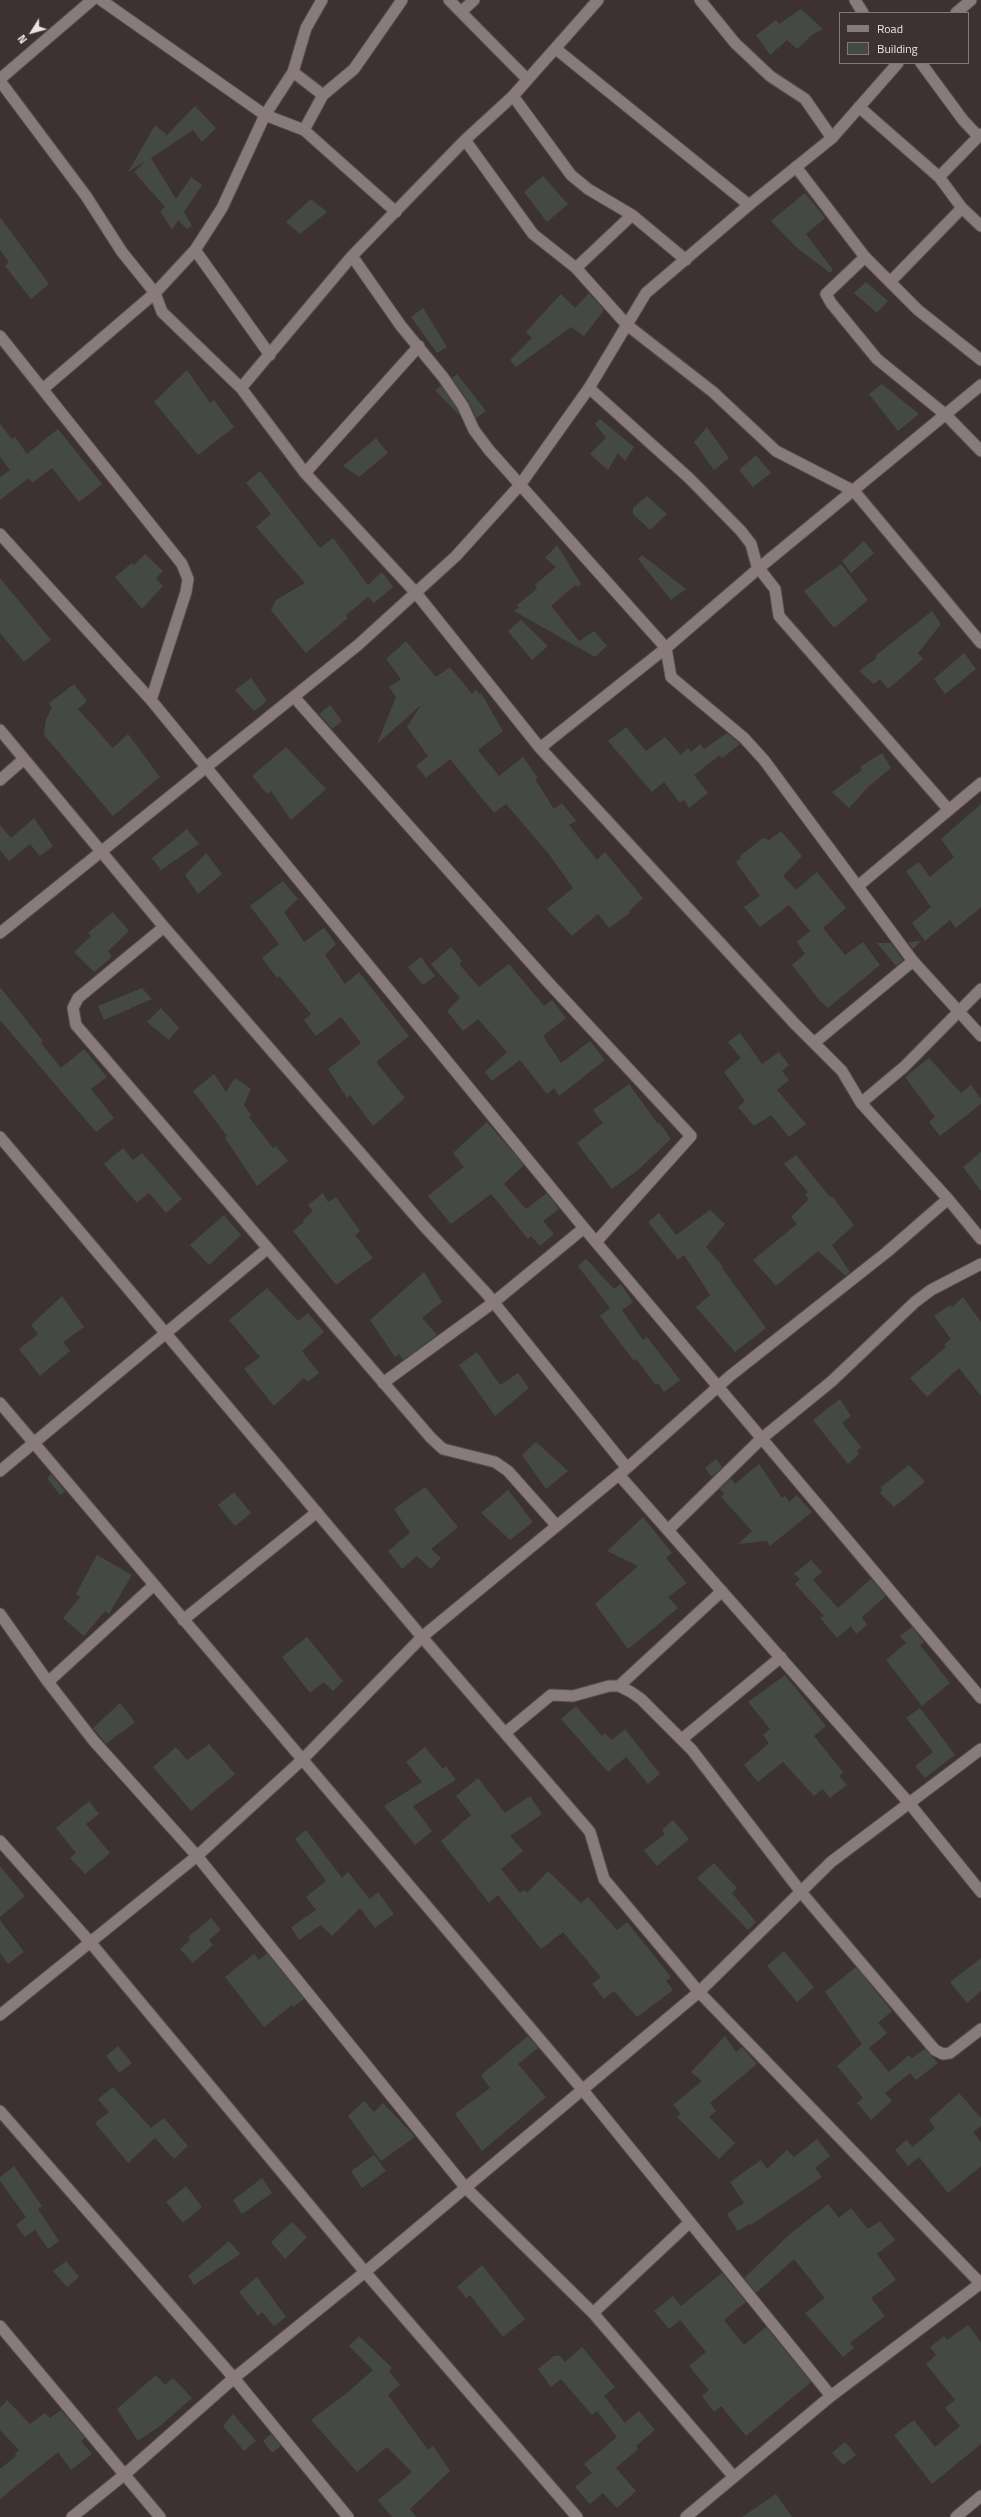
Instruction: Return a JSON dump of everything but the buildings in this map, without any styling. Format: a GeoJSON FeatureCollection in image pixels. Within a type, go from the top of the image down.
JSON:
{"type":"FeatureCollection","features":[{"type":"Feature","properties":{"kind":"street"},"geometry":{"type":"LineString","coordinates":[[92,0],[0,80],[86,196],[122,252],[155,293],[162,312],[241,388],[305,473],[416,593],[540,748],[814,1043],[842,1071],[861,1103],[948,1199],[981,1239]]}},
{"type":"Feature","properties":{"kind":"street"},"geometry":{"type":"LineString","coordinates":[[101,0],[265,115],[304,130],[396,212]]}},
{"type":"Feature","properties":{"kind":"street"},"geometry":{"type":"LineString","coordinates":[[44,388],[155,293],[195,250],[222,208],[265,115],[293,72],[306,28],[322,0]]}},
{"type":"Feature","properties":{"kind":"street"},"geometry":{"type":"LineString","coordinates":[[304,130],[323,95],[354,69],[402,0]]}},
{"type":"Feature","properties":{"kind":"street"},"geometry":{"type":"LineString","coordinates":[[449,0],[527,79]]}},
{"type":"Feature","properties":{"kind":"street"},"geometry":{"type":"LineString","coordinates":[[461,12],[474,0]]}},
{"type":"Feature","properties":{"kind":"street"},"geometry":{"type":"LineString","coordinates":[[241,388],[352,256],[465,140],[513,96],[598,0]]}},
{"type":"Feature","properties":{"kind":"street"},"geometry":{"type":"LineString","coordinates":[[700,0],[736,43],[764,70],[805,99],[832,138]]}},
{"type":"Feature","properties":{"kind":"street"},"geometry":{"type":"LineString","coordinates":[[855,0],[862,12]]}},
{"type":"Feature","properties":{"kind":"street"},"geometry":{"type":"LineString","coordinates":[[957,12],[971,0]]}},
{"type":"Feature","properties":{"kind":"street"},"geometry":{"type":"LineString","coordinates":[[556,48],[749,205]]}},
{"type":"Feature","properties":{"kind":"street"},"geometry":{"type":"LineString","coordinates":[[0,933],[206,769],[358,645],[456,556],[520,485],[589,388],[646,293],[749,205],[832,138],[896,64]]}},
{"type":"Feature","properties":{"kind":"street"},"geometry":{"type":"LineString","coordinates":[[922,64],[963,120],[980,135],[939,177]]}},
{"type":"Feature","properties":{"kind":"street"},"geometry":{"type":"LineString","coordinates":[[293,72],[323,95]]}},
{"type":"Feature","properties":{"kind":"street"},"geometry":{"type":"LineString","coordinates":[[513,96],[571,175],[588,189],[632,215],[686,260]]}},
{"type":"Feature","properties":{"kind":"street"},"geometry":{"type":"LineString","coordinates":[[859,107],[939,177],[962,208],[981,226]]}},
{"type":"Feature","properties":{"kind":"street"},"geometry":{"type":"LineString","coordinates":[[465,140],[533,234],[576,268],[627,325],[713,392],[776,451],[854,491],[981,643]]}},
{"type":"Feature","properties":{"kind":"street"},"geometry":{"type":"LineString","coordinates":[[796,168],[865,257],[891,281],[918,310],[981,360]]}},
{"type":"Feature","properties":{"kind":"street"},"geometry":{"type":"LineString","coordinates":[[891,281],[962,208]]}},
{"type":"Feature","properties":{"kind":"street"},"geometry":{"type":"LineString","coordinates":[[576,268],[632,215]]}},
{"type":"Feature","properties":{"kind":"street"},"geometry":{"type":"LineString","coordinates":[[195,250],[270,355]]}},
{"type":"Feature","properties":{"kind":"street"},"geometry":{"type":"LineString","coordinates":[[352,256],[401,326],[419,346],[463,406],[474,430],[520,485],[666,648],[671,677],[744,738],[764,760],[913,961],[981,1036]]}},
{"type":"Feature","properties":{"kind":"street"},"geometry":{"type":"LineString","coordinates":[[865,257],[826,294],[840,315],[877,359],[946,415],[981,451]]}},
{"type":"Feature","properties":{"kind":"street"},"geometry":{"type":"LineString","coordinates":[[0,336],[44,388],[182,564],[188,580],[186,592],[151,700]]}},
{"type":"Feature","properties":{"kind":"street"},"geometry":{"type":"LineString","coordinates":[[305,473],[419,346]]}},
{"type":"Feature","properties":{"kind":"street"},"geometry":{"type":"LineString","coordinates":[[540,748],[666,648],[759,568],[981,385]]}},
{"type":"Feature","properties":{"kind":"street"},"geometry":{"type":"LineString","coordinates":[[589,388],[689,478],[741,531],[751,544],[759,568],[774,589],[777,610],[784,622],[949,810]]}},
{"type":"Feature","properties":{"kind":"street"},"geometry":{"type":"LineString","coordinates":[[0,534],[151,700],[206,769],[584,1228],[981,1698]]}},
{"type":"Feature","properties":{"kind":"street"},"geometry":{"type":"LineString","coordinates":[[294,697],[547,981],[691,1136],[596,1242]]}},
{"type":"Feature","properties":{"kind":"street"},"geometry":{"type":"LineString","coordinates":[[0,730],[100,853],[423,1225],[494,1302],[668,1530],[909,1803],[981,1892]]}},
{"type":"Feature","properties":{"kind":"street"},"geometry":{"type":"LineString","coordinates":[[0,780],[24,759]]}},
{"type":"Feature","properties":{"kind":"street"},"geometry":{"type":"LineString","coordinates":[[858,886],[981,783]]}},
{"type":"Feature","properties":{"kind":"street"},"geometry":{"type":"LineString","coordinates":[[164,927],[78,998],[73,1008],[74,1019],[85,1035],[267,1249],[383,1383],[443,1449],[495,1462],[508,1471],[557,1526]]}},
{"type":"Feature","properties":{"kind":"street"},"geometry":{"type":"LineString","coordinates":[[814,1043],[913,961]]}},
{"type":"Feature","properties":{"kind":"street"},"geometry":{"type":"LineString","coordinates":[[861,1103],[904,1067],[981,989]]}},
{"type":"Feature","properties":{"kind":"street"},"geometry":{"type":"LineString","coordinates":[[0,1137],[422,1637],[590,1832],[604,1879],[699,1992],[981,2284],[831,2396],[686,2517]]}},
{"type":"Feature","properties":{"kind":"street"},"geometry":{"type":"LineString","coordinates":[[0,2015],[197,1856],[303,1759],[422,1637],[623,1471],[717,1387],[887,1252],[948,1199]]}},
{"type":"Feature","properties":{"kind":"street"},"geometry":{"type":"LineString","coordinates":[[383,1383],[494,1302],[584,1228]]}},
{"type":"Feature","properties":{"kind":"street"},"geometry":{"type":"LineString","coordinates":[[0,1471],[165,1332],[267,1249]]}},
{"type":"Feature","properties":{"kind":"street"},"geometry":{"type":"LineString","coordinates":[[668,1530],[761,1439],[832,1381],[919,1299],[981,1264]]}},
{"type":"Feature","properties":{"kind":"street"},"geometry":{"type":"LineString","coordinates":[[0,1403],[183,1620],[303,1759],[348,1816],[582,2089],[831,2396]]}},
{"type":"Feature","properties":{"kind":"street"},"geometry":{"type":"LineString","coordinates":[[183,1620],[317,1512]]}},
{"type":"Feature","properties":{"kind":"street"},"geometry":{"type":"LineString","coordinates":[[48,1682],[154,1585]]}},
{"type":"Feature","properties":{"kind":"street"},"geometry":{"type":"LineString","coordinates":[[619,1686],[722,1591]]}},
{"type":"Feature","properties":{"kind":"street"},"geometry":{"type":"LineString","coordinates":[[0,1614],[48,1682],[93,1740],[197,1856],[466,2187],[593,2313],[734,2477]]}},
{"type":"Feature","properties":{"kind":"street"},"geometry":{"type":"LineString","coordinates":[[682,1738],[781,1657]]}},
{"type":"Feature","properties":{"kind":"street"},"geometry":{"type":"LineString","coordinates":[[505,1733],[551,1695],[573,1696],[609,1686],[619,1686],[641,1699],[682,1738],[801,1892],[935,2050],[943,2054],[950,2053],[981,2029]]}},
{"type":"Feature","properties":{"kind":"street"},"geometry":{"type":"LineString","coordinates":[[72,2517],[124,2475],[234,2378],[365,2272],[699,1992],[831,1862],[981,1749]]}},
{"type":"Feature","properties":{"kind":"street"},"geometry":{"type":"LineString","coordinates":[[0,1841],[90,1942],[365,2272],[577,2517]]}},
{"type":"Feature","properties":{"kind":"street"},"geometry":{"type":"LineString","coordinates":[[0,2111],[234,2378],[348,2517]]}},
{"type":"Feature","properties":{"kind":"street"},"geometry":{"type":"LineString","coordinates":[[593,2313],[690,2222]]}},
{"type":"Feature","properties":{"kind":"street"},"geometry":{"type":"LineString","coordinates":[[0,2326],[160,2517]]}},
{"type":"Feature","properties":{"kind":"street"},"geometry":{"type":"LineString","coordinates":[[957,2517],[981,2496]]}}]}
